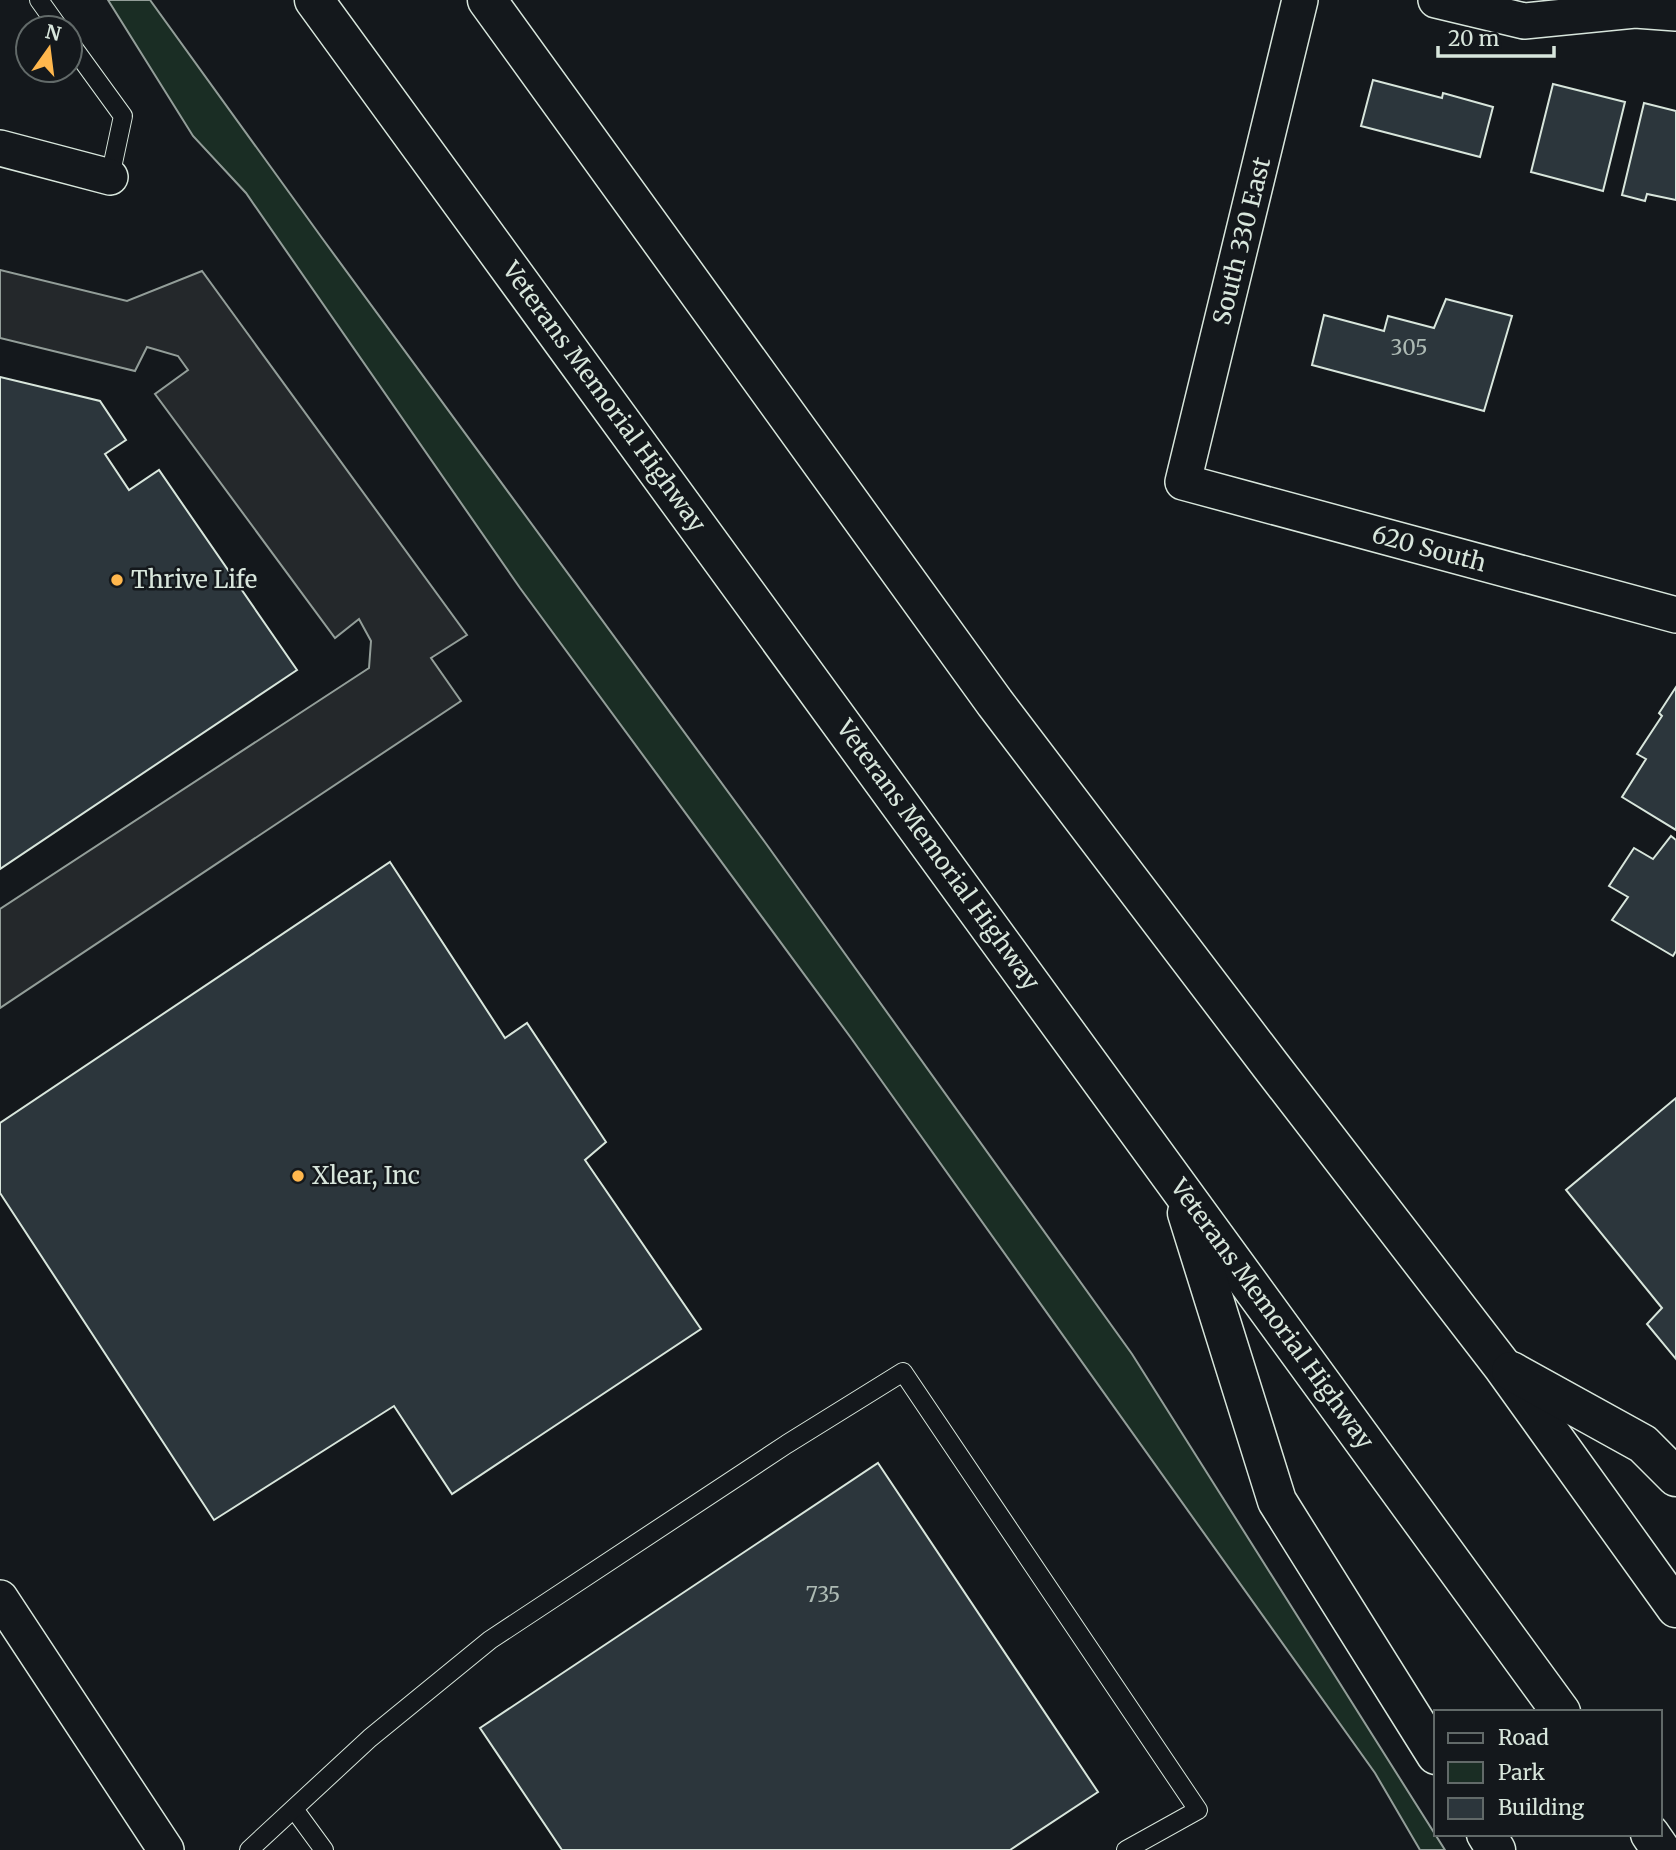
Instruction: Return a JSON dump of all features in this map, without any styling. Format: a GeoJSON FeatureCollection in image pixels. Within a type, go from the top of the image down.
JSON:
{"type":"FeatureCollection","features":[{"type":"Feature","properties":{"kind":"highway","name":"Veterans Memorial Highway"},"geometry":{"type":"LineString","coordinates":[[314,0],[1560,1710]]}},
{"type":"Feature","properties":{"kind":"highway"},"geometry":{"type":"LineString","coordinates":[[487,0],[995,703],[1503,1367],[1676,1608]]}},
{"type":"Feature","properties":{"kind":"highway"},"geometry":{"type":"LineString","coordinates":[[1178,1184],[1276,1501],[1434,1752]]}},
{"type":"Feature","properties":{"kind":"highway"},"geometry":{"type":"LineString","coordinates":[[1503,1367],[1643,1444],[1676,1477]]}},
{"type":"Feature","properties":{"kind":"street","name":"South 330 East"},"geometry":{"type":"LineString","coordinates":[[1183,482],[1300,0]]}},
{"type":"Feature","properties":{"kind":"street"},"geometry":{"type":"LineString","coordinates":[[1436,0],[1524,21],[1635,10],[1676,13]]}},
{"type":"Feature","properties":{"kind":"street"},"geometry":{"type":"LineString","coordinates":[[0,148],[110,177]]}},
{"type":"Feature","properties":{"kind":"street","name":"620 South"},"geometry":{"type":"LineString","coordinates":[[1183,482],[1676,615]]}},
{"type":"Feature","properties":{"kind":"street"},"geometry":{"type":"LineString","coordinates":[[0,1598],[166,1850]]}},
{"type":"Feature","properties":{"kind":"lane"},"geometry":{"type":"LineString","coordinates":[[84,62],[123,116],[110,177]]}},
{"type":"Feature","properties":{"kind":"lane"},"geometry":{"type":"LineString","coordinates":[[249,1850],[370,1738],[490,1640],[787,1444],[903,1372],[1198,1810],[1126,1850]]}},
{"type":"Feature","properties":{"kind":"lane"},"geometry":{"type":"LineString","coordinates":[[294,1809],[324,1850]]}},
{"type":"Feature","properties":{"kind":"green space"},"geometry":{"type":"Polygon","coordinates":[[[108,0],[150,0],[767,845],[1132,1354],[1445,1850],[1420,1850],[1375,1773],[851,1038],[520,588],[246,193],[193,136],[108,0]]]}},
{"type":"Feature","properties":{"kind":"shaded area"},"geometry":{"type":"Polygon","coordinates":[[[0,270],[127,301],[202,271],[467,635],[431,658],[461,701],[0,1008],[0,909],[369,668],[371,641],[359,619],[335,638],[155,394],[188,370],[178,356],[147,347],[135,371],[0,338],[0,270]]]}},
{"type":"Feature","properties":{"kind":"building"},"geometry":{"type":"Polygon","coordinates":[[[1373,80],[1442,98],[1443,93],[1493,107],[1480,157],[1361,126],[1373,80]]]}},
{"type":"Feature","properties":{"kind":"building"},"geometry":{"type":"Polygon","coordinates":[[[1553,84],[1625,102],[1603,191],[1531,172],[1553,84]]]}},
{"type":"Feature","properties":{"kind":"building"},"geometry":{"type":"Polygon","coordinates":[[[1644,103],[1676,111],[1676,200],[1647,194],[1645,201],[1622,195],[1644,103]]]}},
{"type":"Feature","properties":{"kind":"building"},"geometry":{"type":"Polygon","coordinates":[[[1446,299],[1512,316],[1484,411],[1312,365],[1324,315],[1384,331],[1388,316],[1434,328],[1446,299]]]}},
{"type":"Feature","properties":{"kind":"building","name":"Thrive Life"},"geometry":{"type":"Polygon","coordinates":[[[0,377],[100,401],[126,440],[105,454],[129,490],[159,470],[297,670],[0,869],[0,377]]]}},
{"type":"Feature","properties":{"kind":"building"},"geometry":{"type":"Polygon","coordinates":[[[1676,687],[1676,830],[1622,797],[1646,759],[1637,754],[1662,716],[1659,713],[1676,687]]]}},
{"type":"Feature","properties":{"kind":"building"},"geometry":{"type":"Polygon","coordinates":[[[1671,836],[1676,840],[1676,951],[1673,956],[1612,920],[1628,897],[1609,886],[1634,848],[1653,859],[1671,836]]]}},
{"type":"Feature","properties":{"kind":"building","name":"Xlear, Inc"},"geometry":{"type":"Polygon","coordinates":[[[390,862],[505,1038],[527,1023],[606,1142],[585,1160],[701,1329],[452,1494],[394,1406],[214,1520],[0,1193],[0,1123],[390,862]]]}},
{"type":"Feature","properties":{"kind":"building"},"geometry":{"type":"Polygon","coordinates":[[[1676,1098],[1676,1359],[1647,1324],[1662,1308],[1566,1190],[1676,1098]]]}},
{"type":"Feature","properties":{"kind":"building"},"geometry":{"type":"Polygon","coordinates":[[[878,1463],[1098,1792],[1010,1850],[562,1850],[480,1728],[878,1463]]]}},
{"type":"Feature","properties":{"kind":"place","name":"Thrive Life"},"geometry":{"type":"Point","coordinates":[117,580]}},
{"type":"Feature","properties":{"kind":"place","name":"Xlear, Inc"},"geometry":{"type":"Point","coordinates":[298,1176]}}]}
